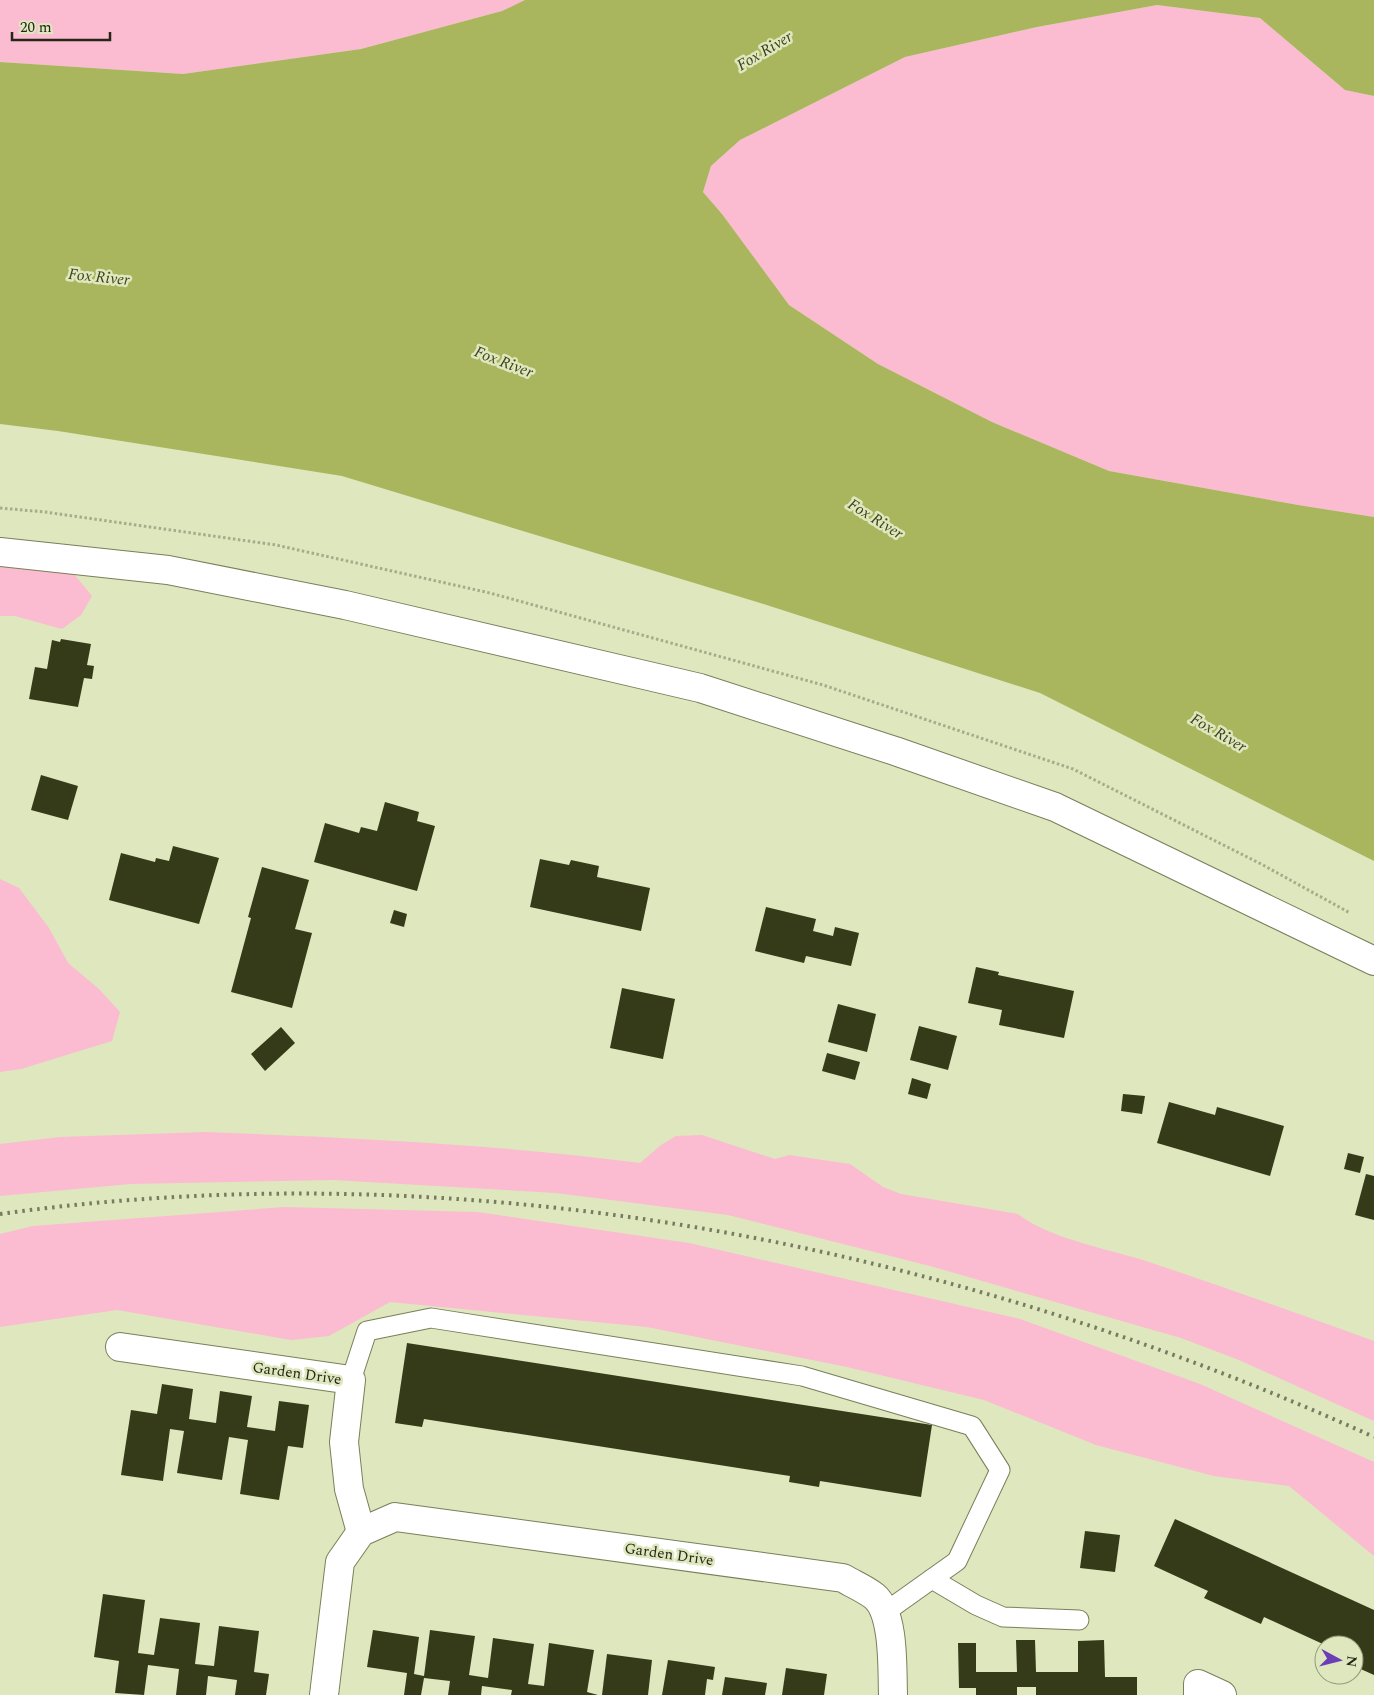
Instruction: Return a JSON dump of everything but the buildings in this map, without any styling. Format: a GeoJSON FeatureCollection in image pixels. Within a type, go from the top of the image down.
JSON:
{"type":"FeatureCollection","features":[{"type":"Feature","properties":{"kind":"street"},"geometry":{"type":"LineString","coordinates":[[0,552],[168,570],[298,596],[700,688],[895,751],[1055,807],[1374,961]]}},
{"type":"Feature","properties":{"kind":"street","name":"Garden Drive"},"geometry":{"type":"LineString","coordinates":[[120,1347],[351,1380],[344,1442],[349,1489],[361,1532],[395,1517],[843,1578],[875,1597],[884,1614],[891,1632],[893,1695]]}},
{"type":"Feature","properties":{"kind":"street"},"geometry":{"type":"LineString","coordinates":[[324,1695],[340,1562],[361,1532]]}},
{"type":"Feature","properties":{"kind":"lane"},"geometry":{"type":"LineString","coordinates":[[351,1380],[367,1331],[431,1318],[802,1376],[972,1426],[1000,1470],[957,1561],[884,1614]]}},
{"type":"Feature","properties":{"kind":"lane"},"geometry":{"type":"LineString","coordinates":[[932,1580],[976,1605],[1003,1617],[1079,1620]]}},
{"type":"Feature","properties":{"kind":"shaded area"},"geometry":{"type":"Polygon","coordinates":[[[0,0],[525,0],[502,11],[361,49],[183,74],[0,62],[0,0]]]}},
{"type":"Feature","properties":{"kind":"shaded area"},"geometry":{"type":"Polygon","coordinates":[[[1157,5],[1260,18],[1345,90],[1374,96],[1374,517],[1109,471],[992,422],[878,364],[789,305],[722,214],[703,192],[711,166],[740,140],[905,57],[1037,27],[1157,5]]]}},
{"type":"Feature","properties":{"kind":"shaded area"},"geometry":{"type":"Polygon","coordinates":[[[0,566],[74,574],[92,596],[81,615],[62,629],[15,616],[0,616],[0,566]]]}},
{"type":"Feature","properties":{"kind":"shaded area"},"geometry":{"type":"Polygon","coordinates":[[[0,879],[19,888],[49,928],[68,963],[99,989],[120,1012],[112,1041],[21,1069],[0,1072],[0,879]]]}},
{"type":"Feature","properties":{"kind":"shaded area"},"geometry":{"type":"Polygon","coordinates":[[[206,1132],[478,1146],[640,1163],[661,1145],[676,1136],[702,1135],[775,1159],[789,1155],[850,1164],[883,1187],[901,1194],[1018,1214],[1031,1223],[1063,1237],[1149,1262],[1374,1341],[1374,1421],[1239,1360],[1181,1338],[930,1266],[728,1215],[556,1193],[333,1180],[130,1184],[0,1196],[0,1144],[60,1137],[206,1132]]]}},
{"type":"Feature","properties":{"kind":"shaded area"},"geometry":{"type":"Polygon","coordinates":[[[285,1207],[477,1212],[689,1243],[1020,1319],[1200,1384],[1374,1462],[1374,1556],[1289,1486],[1214,1476],[1096,1445],[984,1400],[847,1367],[647,1327],[390,1302],[329,1336],[291,1340],[117,1310],[0,1327],[0,1234],[33,1226],[285,1207]]]}},
{"type":"Feature","properties":{"kind":"water","name":"Fox River"},"geometry":{"type":"Polygon","coordinates":[[[525,0],[1374,0],[1374,96],[1345,90],[1260,18],[1157,5],[1037,27],[905,57],[740,140],[711,166],[703,192],[722,214],[789,305],[878,364],[992,422],[1109,471],[1374,517],[1374,861],[1040,693],[757,602],[342,476],[58,431],[0,424],[0,62],[183,74],[361,49],[502,11],[525,0]]]}},
{"type":"Feature","properties":{"kind":"railway"},"geometry":{"type":"LineString","coordinates":[[0,1214],[176,1197],[352,1194],[528,1205],[702,1228],[875,1264],[1045,1311],[1211,1369],[1374,1437]]}}]}
